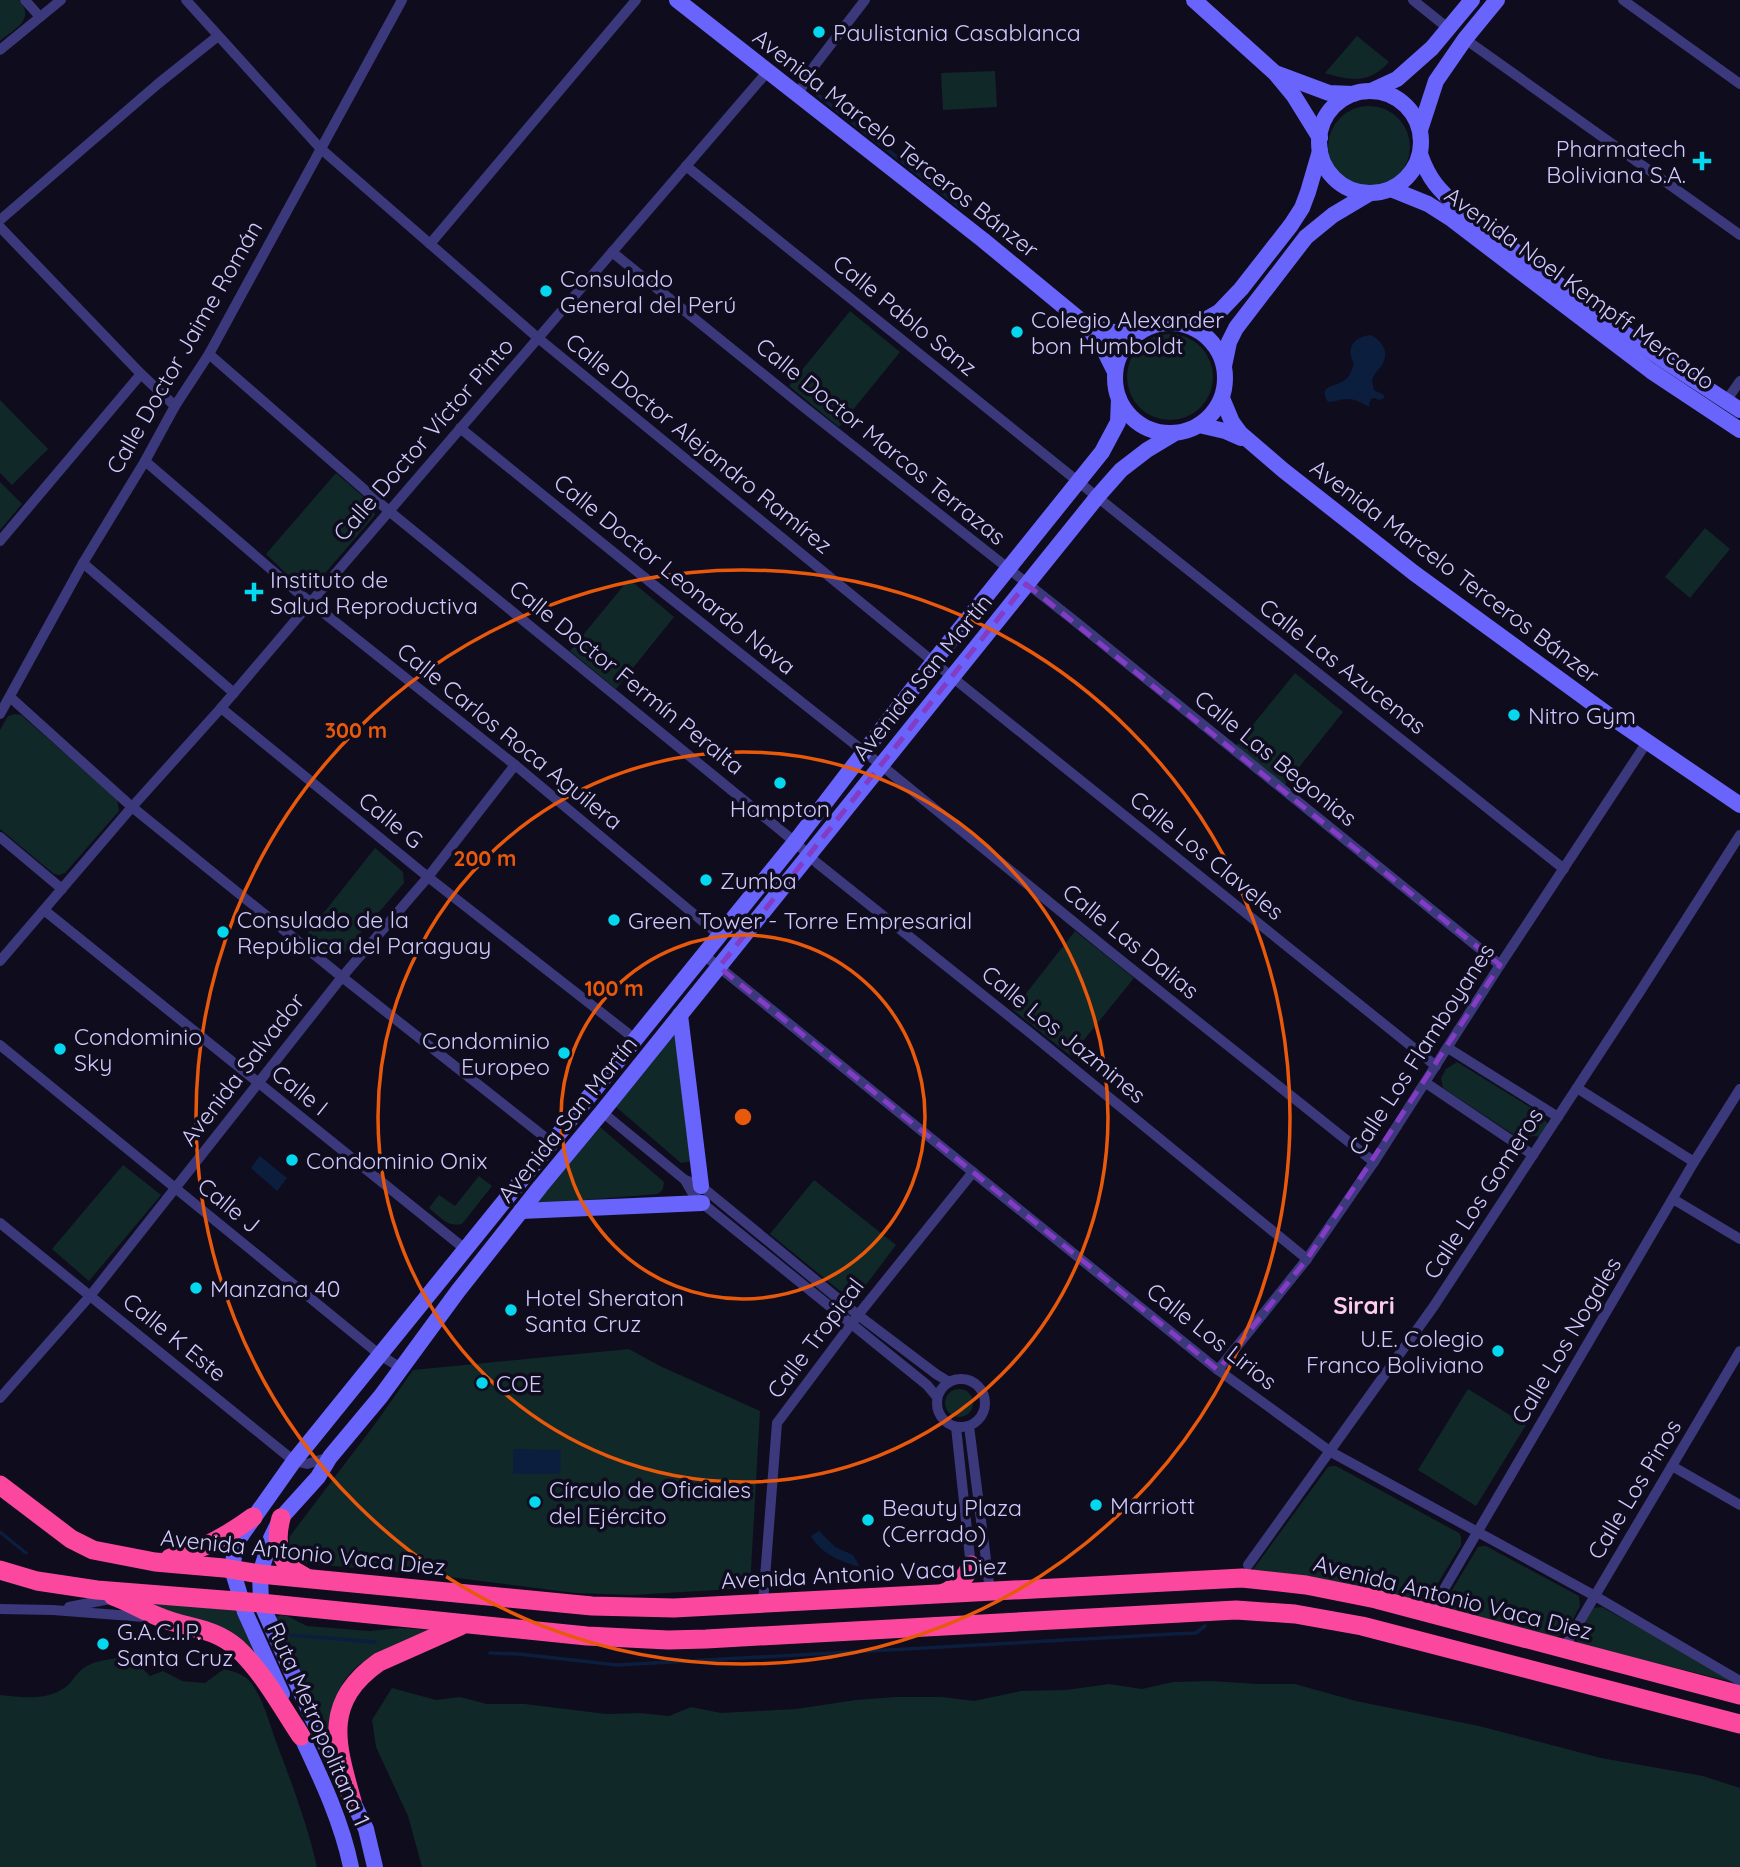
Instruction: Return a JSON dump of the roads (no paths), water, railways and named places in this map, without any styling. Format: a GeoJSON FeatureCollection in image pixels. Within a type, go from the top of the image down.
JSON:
{"type":"FeatureCollection","features":[{"type":"Feature","properties":{"kind":"highway","name":"Avenida Antonio Vaca Diez"},"geometry":{"type":"LineString","coordinates":[[0,1485],[71,1539],[93,1549],[155,1562],[592,1606],[674,1608],[1242,1578],[1306,1585],[1376,1599],[1740,1695]]}},
{"type":"Feature","properties":{"kind":"highway"},"geometry":{"type":"LineString","coordinates":[[155,1562],[187,1554],[205,1546],[253,1517]]}},
{"type":"Feature","properties":{"kind":"highway"},"geometry":{"type":"LineString","coordinates":[[281,1518],[279,1548],[285,1562],[293,1571],[306,1578]]}},
{"type":"Feature","properties":{"kind":"highway"},"geometry":{"type":"LineString","coordinates":[[944,1593],[958,1585],[971,1565]]}},
{"type":"Feature","properties":{"kind":"highway"},"geometry":{"type":"LineString","coordinates":[[0,1570],[37,1581],[97,1590],[241,1601],[624,1639],[706,1640],[1236,1610],[1294,1614],[1362,1626],[1740,1724]]}},
{"type":"Feature","properties":{"kind":"highway"},"geometry":{"type":"LineString","coordinates":[[97,1590],[164,1619],[195,1626],[221,1637],[236,1648],[265,1682],[301,1736]]}},
{"type":"Feature","properties":{"kind":"highway"},"geometry":{"type":"LineString","coordinates":[[706,1640],[754,1632],[763,1619],[763,1603]]}},
{"type":"Feature","properties":{"kind":"highway"},"geometry":{"type":"LineString","coordinates":[[352,1801],[339,1753],[337,1729],[343,1706],[354,1684],[379,1662],[463,1625]]}},
{"type":"Feature","properties":{"kind":"main road","name":"Avenida Marcelo Terceros Bánzer"},"geometry":{"type":"LineString","coordinates":[[677,0],[983,240],[1085,324],[1101,344],[1115,372]]}},
{"type":"Feature","properties":{"kind":"main road"},"geometry":{"type":"LineString","coordinates":[[1194,0],[1275,73],[1294,96],[1320,143],[1324,163],[1331,175],[1342,185],[1355,191],[1370,193],[1391,189],[1404,181],[1414,169],[1421,142],[1420,130],[1403,103],[1388,94],[1371,91]]}},
{"type":"Feature","properties":{"kind":"main road"},"geometry":{"type":"LineString","coordinates":[[1275,73],[1329,93],[1354,94],[1371,91],[1396,79],[1432,48],[1472,0]]}},
{"type":"Feature","properties":{"kind":"main road"},"geometry":{"type":"LineString","coordinates":[[1420,130],[1436,81],[1465,39],[1497,0]]}},
{"type":"Feature","properties":{"kind":"main road"},"geometry":{"type":"LineString","coordinates":[[1354,94],[1341,100],[1323,124],[1302,208],[1241,289],[1219,312],[1205,320],[1152,326],[1131,339],[1124,348],[1115,372],[1119,399],[1134,419],[1144,426],[1171,435],[1199,425],[1208,418],[1222,398],[1224,366],[1229,342],[1236,328],[1306,237],[1333,215],[1370,193]]}},
{"type":"Feature","properties":{"kind":"main road","name":"Avenida Noel Kempff Mercado"},"geometry":{"type":"LineString","coordinates":[[1420,154],[1427,173],[1440,190],[1468,215],[1598,315],[1733,405]]}},
{"type":"Feature","properties":{"kind":"main road","name":"Avenida Noel Kempff Mercado"},"geometry":{"type":"LineString","coordinates":[[1391,189],[1427,204],[1450,218],[1651,371],[1740,430]]}},
{"type":"Feature","properties":{"kind":"main road","name":"Avenida Marcelo Terceros Bánzer"},"geometry":{"type":"LineString","coordinates":[[1085,324],[1110,332],[1140,332]]}},
{"type":"Feature","properties":{"kind":"main road"},"geometry":{"type":"LineString","coordinates":[[1181,324],[1208,339],[1218,351],[1224,366]]}},
{"type":"Feature","properties":{"kind":"main road","name":"Avenida Marcelo Terceros Bánzer"},"geometry":{"type":"LineString","coordinates":[[1222,398],[1232,422],[1249,443]]}},
{"type":"Feature","properties":{"kind":"main road","name":"Avenida San Martín"},"geometry":{"type":"LineString","coordinates":[[232,1569],[236,1544],[294,1461],[795,842],[934,661],[1102,452],[1118,422],[1119,399]]}},
{"type":"Feature","properties":{"kind":"main road","name":"Avenida Marcelo Terceros Bánzer"},"geometry":{"type":"LineString","coordinates":[[1199,425],[1225,430],[1249,443],[1414,573],[1647,742],[1740,805]]}},
{"type":"Feature","properties":{"kind":"main road","name":"Avenida San Martín"},"geometry":{"type":"LineString","coordinates":[[261,1603],[260,1574],[271,1538],[281,1518],[318,1477],[330,1457],[381,1396],[458,1291],[540,1187],[1097,496],[1121,470],[1171,435]]}},
{"type":"Feature","properties":{"kind":"main road"},"geometry":{"type":"LineString","coordinates":[[680,1015],[701,1186]]}},
{"type":"Feature","properties":{"kind":"main road"},"geometry":{"type":"LineString","coordinates":[[526,1174],[540,1187]]}},
{"type":"Feature","properties":{"kind":"main road"},"geometry":{"type":"LineString","coordinates":[[521,1211],[702,1203]]}},
{"type":"Feature","properties":{"kind":"main road"},"geometry":{"type":"LineString","coordinates":[[443,1278],[458,1291]]}},
{"type":"Feature","properties":{"kind":"main road","name":"Ruta Metropolitana 1"},"geometry":{"type":"LineString","coordinates":[[232,1569],[241,1601],[335,1814],[347,1846],[351,1867]]}},
{"type":"Feature","properties":{"kind":"main road","name":"Ruta Metropolitana 1"},"geometry":{"type":"LineString","coordinates":[[261,1603],[366,1829],[375,1867]]}},
{"type":"Feature","properties":{"kind":"street"},"geometry":{"type":"LineString","coordinates":[[25,0],[40,18]]}},
{"type":"Feature","properties":{"kind":"street"},"geometry":{"type":"LineString","coordinates":[[0,50],[61,0]]}},
{"type":"Feature","properties":{"kind":"street","name":"Calle Doctor Alejandro Ramírez"},"geometry":{"type":"LineString","coordinates":[[186,0],[320,148],[538,338],[952,677]]}},
{"type":"Feature","properties":{"kind":"street","name":"Calle Doctor Jaime Román"},"geometry":{"type":"LineString","coordinates":[[0,714],[83,563],[208,354],[402,0]]}},
{"type":"Feature","properties":{"kind":"street"},"geometry":{"type":"LineString","coordinates":[[430,244],[636,0]]}},
{"type":"Feature","properties":{"kind":"street"},"geometry":{"type":"LineString","coordinates":[[799,94],[815,65],[865,0]]}},
{"type":"Feature","properties":{"kind":"street"},"geometry":{"type":"LineString","coordinates":[[1413,0],[1449,29]]}},
{"type":"Feature","properties":{"kind":"street"},"geometry":{"type":"LineString","coordinates":[[1623,0],[1740,84]]}},
{"type":"Feature","properties":{"kind":"street"},"geometry":{"type":"LineString","coordinates":[[0,220],[159,83],[218,36]]}},
{"type":"Feature","properties":{"kind":"street"},"geometry":{"type":"LineString","coordinates":[[1465,39],[1740,235]]}},
{"type":"Feature","properties":{"kind":"street","name":"Calle Doctor Víctor Pinto"},"geometry":{"type":"LineString","coordinates":[[0,961],[768,71]]}},
{"type":"Feature","properties":{"kind":"street","name":"Calle Pablo Sanz"},"geometry":{"type":"LineString","coordinates":[[686,166],[1097,496]]}},
{"type":"Feature","properties":{"kind":"street"},"geometry":{"type":"LineString","coordinates":[[0,227],[175,406]]}},
{"type":"Feature","properties":{"kind":"street","name":"Calle Doctor Marcos Terrazas"},"geometry":{"type":"LineString","coordinates":[[612,252],[1026,584]]}},
{"type":"Feature","properties":{"kind":"street","name":"Calle Doctor Fermín Peralta"},"geometry":{"type":"LineString","coordinates":[[208,354],[389,511],[795,842]]}},
{"type":"Feature","properties":{"kind":"street"},"geometry":{"type":"LineString","coordinates":[[0,541],[141,374]]}},
{"type":"Feature","properties":{"kind":"street"},"geometry":{"type":"LineString","coordinates":[[1733,405],[1740,382]]}},
{"type":"Feature","properties":{"kind":"street","name":"Calle Doctor Leonardo Nava"},"geometry":{"type":"LineString","coordinates":[[460,428],[863,752]]}},
{"type":"Feature","properties":{"kind":"street","name":"Calle Carlos Roca Aguilera"},"geometry":{"type":"LineString","coordinates":[[145,461],[311,602],[515,765],[719,935]]}},
{"type":"Feature","properties":{"kind":"street","name":"Calle Las Azucenas"},"geometry":{"type":"LineString","coordinates":[[1097,496],[1564,869]]}},
{"type":"Feature","properties":{"kind":"street"},"geometry":{"type":"LineString","coordinates":[[83,563],[234,692]]}},
{"type":"Feature","properties":{"kind":"street","name":"Calle Las Begonias"},"geometry":{"type":"LineString","coordinates":[[1026,584],[1500,965]]}},
{"type":"Feature","properties":{"kind":"street","name":"Calle Los Claveles"},"geometry":{"type":"LineString","coordinates":[[952,677],[1436,1066]]}},
{"type":"Feature","properties":{"kind":"street"},"geometry":{"type":"LineString","coordinates":[[10,697],[132,807],[551,1142]]}},
{"type":"Feature","properties":{"kind":"street","name":"Calle G"},"geometry":{"type":"LineString","coordinates":[[221,708],[428,877],[635,1039]]}},
{"type":"Feature","properties":{"kind":"street","name":"Calle Los Flamboyanes"},"geometry":{"type":"LineString","coordinates":[[1219,1370],[1307,1259],[1374,1162],[1647,742]]}},
{"type":"Feature","properties":{"kind":"street","name":"Calle Las Dalias"},"geometry":{"type":"LineString","coordinates":[[863,752],[1374,1162]]}},
{"type":"Feature","properties":{"kind":"street","name":"Avenida Salvador"},"geometry":{"type":"LineString","coordinates":[[0,1398],[90,1296],[342,977],[428,877],[515,765]]}},
{"type":"Feature","properties":{"kind":"street","name":"Calle Los Gomeros"},"geometry":{"type":"LineString","coordinates":[[1248,1564],[1434,1306],[1740,835]]}},
{"type":"Feature","properties":{"kind":"street"},"geometry":{"type":"LineString","coordinates":[[0,837],[62,889]]}},
{"type":"Feature","properties":{"kind":"street","name":"Calle Los Jazmines"},"geometry":{"type":"LineString","coordinates":[[795,842],[1307,1259]]}},
{"type":"Feature","properties":{"kind":"street","name":"Calle I"},"geometry":{"type":"LineString","coordinates":[[44,910],[466,1249]]}},
{"type":"Feature","properties":{"kind":"street","name":"Calle Los Lirios"},"geometry":{"type":"LineString","coordinates":[[704,955],[1219,1370],[1331,1452],[1595,1596],[1740,1681]]}},
{"type":"Feature","properties":{"kind":"street","name":"Calle J"},"geometry":{"type":"LineString","coordinates":[[0,1045],[380,1354],[401,1368]]}},
{"type":"Feature","properties":{"kind":"street"},"geometry":{"type":"LineString","coordinates":[[1448,1048],[1558,1116]]}},
{"type":"Feature","properties":{"kind":"street"},"geometry":{"type":"LineString","coordinates":[[1426,1083],[1533,1155]]}},
{"type":"Feature","properties":{"kind":"street"},"geometry":{"type":"LineString","coordinates":[[1577,1088],[1694,1162]]}},
{"type":"Feature","properties":{"kind":"street","name":"Calle Los Nogales"},"geometry":{"type":"LineString","coordinates":[[1430,1613],[1694,1162],[1740,1089]]}},
{"type":"Feature","properties":{"kind":"street"},"geometry":{"type":"LineString","coordinates":[[602,1112],[685,1180],[701,1186],[855,1319],[937,1397]]}},
{"type":"Feature","properties":{"kind":"street","name":"Calle Tropical"},"geometry":{"type":"LineString","coordinates":[[763,1603],[777,1423],[855,1319],[973,1172]]}},
{"type":"Feature","properties":{"kind":"street"},"geometry":{"type":"LineString","coordinates":[[685,1180],[702,1203],[855,1319],[949,1382]]}},
{"type":"Feature","properties":{"kind":"street"},"geometry":{"type":"LineString","coordinates":[[1673,1199],[1740,1239]]}},
{"type":"Feature","properties":{"kind":"street","name":"Calle K Este"},"geometry":{"type":"LineString","coordinates":[[0,1223],[294,1461]]}},
{"type":"Feature","properties":{"kind":"street","name":"Calle Los Pinos"},"geometry":{"type":"LineString","coordinates":[[1564,1648],[1740,1350]]}},
{"type":"Feature","properties":{"kind":"street"},"geometry":{"type":"LineString","coordinates":[[1728,1370],[1740,1376]]}},
{"type":"Feature","properties":{"kind":"street"},"geometry":{"type":"LineString","coordinates":[[968,1380],[977,1385],[983,1393],[983,1413],[969,1426],[956,1427],[947,1424],[940,1416],[936,1407],[937,1397],[949,1382],[968,1380]]}},
{"type":"Feature","properties":{"kind":"street"},"geometry":{"type":"LineString","coordinates":[[969,1426],[982,1591]]}},
{"type":"Feature","properties":{"kind":"street"},"geometry":{"type":"LineString","coordinates":[[956,1427],[971,1565],[982,1591]]}},
{"type":"Feature","properties":{"kind":"street"},"geometry":{"type":"LineString","coordinates":[[294,1461],[307,1464],[330,1457]]}},
{"type":"Feature","properties":{"kind":"street"},"geometry":{"type":"LineString","coordinates":[[1672,1466],[1740,1505]]}},
{"type":"Feature","properties":{"kind":"street"},"geometry":{"type":"LineString","coordinates":[[53,1610],[146,1593]]}},
{"type":"Feature","properties":{"kind":"street"},"geometry":{"type":"LineString","coordinates":[[0,1609],[53,1610],[164,1619]]}},
{"type":"Feature","properties":{"kind":"water"},"geometry":{"type":"Polygon","coordinates":[[[1371,335],[1385,351],[1381,367],[1372,380],[1374,390],[1384,395],[1384,398],[1371,399],[1370,407],[1351,399],[1328,402],[1326,389],[1342,382],[1351,372],[1354,363],[1351,358],[1353,344],[1360,338],[1371,335]]]}},
{"type":"Feature","properties":{"kind":"water"},"geometry":{"type":"Polygon","coordinates":[[[260,1156],[287,1178],[277,1191],[251,1168],[260,1156]]]}},
{"type":"Feature","properties":{"kind":"water"},"geometry":{"type":"Polygon","coordinates":[[[513,1449],[561,1450],[560,1474],[513,1474],[513,1449]]]}},
{"type":"Feature","properties":{"kind":"water"},"geometry":{"type":"Polygon","coordinates":[[[819,1531],[835,1547],[853,1555],[860,1567],[839,1560],[820,1548],[811,1536],[819,1531]]]}},
{"type":"Feature","properties":{"kind":"waterway"},"geometry":{"type":"LineString","coordinates":[[818,95],[963,209]]}},
{"type":"Feature","properties":{"kind":"waterway"},"geometry":{"type":"LineString","coordinates":[[0,1532],[26,1553]]}},
{"type":"Feature","properties":{"kind":"waterway"},"geometry":{"type":"LineString","coordinates":[[490,1653],[617,1665],[1196,1633],[1205,1626]]}},
{"type":"Feature","properties":{"kind":"waterway"},"geometry":{"type":"LineString","coordinates":[[290,1635],[375,1642]]}},
{"type":"Feature","properties":{"kind":"place","name":"Paulistania Casablanca"},"geometry":{"type":"Point","coordinates":[819,32]}},
{"type":"Feature","properties":{"kind":"place","name":"Pharmatech Boliviana S.A."},"geometry":{"type":"Point","coordinates":[1702,161]}},
{"type":"Feature","properties":{"kind":"place","name":"Consulado General del Perú"},"geometry":{"type":"Point","coordinates":[546,291]}},
{"type":"Feature","properties":{"kind":"place","name":"Colegio Alexander bon Humboldt"},"geometry":{"type":"Point","coordinates":[1017,332]}},
{"type":"Feature","properties":{"kind":"place","name":"Instituto de Salud Reproductiva"},"geometry":{"type":"Point","coordinates":[254,592]}},
{"type":"Feature","properties":{"kind":"place","name":"Nitro Gym"},"geometry":{"type":"Point","coordinates":[1514,715]}},
{"type":"Feature","properties":{"kind":"place","name":"Hampton"},"geometry":{"type":"Point","coordinates":[780,783]}},
{"type":"Feature","properties":{"kind":"place","name":"Zumba"},"geometry":{"type":"Point","coordinates":[706,880]}},
{"type":"Feature","properties":{"kind":"place","name":"Green Tower - Torre Empresarial"},"geometry":{"type":"Point","coordinates":[614,920]}},
{"type":"Feature","properties":{"kind":"place","name":"Consulado de la República del Paraguay"},"geometry":{"type":"Point","coordinates":[223,932]}},
{"type":"Feature","properties":{"kind":"place","name":"Condominio Sky"},"geometry":{"type":"Point","coordinates":[60,1049]}},
{"type":"Feature","properties":{"kind":"place","name":"Condominio Europeo"},"geometry":{"type":"Point","coordinates":[564,1053]}},
{"type":"Feature","properties":{"kind":"place","name":"Condominio Onix"},"geometry":{"type":"Point","coordinates":[292,1160]}},
{"type":"Feature","properties":{"kind":"place","name":"Manzana 40"},"geometry":{"type":"Point","coordinates":[196,1288]}},
{"type":"Feature","properties":{"kind":"place","name":"Hotel Sheraton Santa Cruz"},"geometry":{"type":"Point","coordinates":[511,1310]}},
{"type":"Feature","properties":{"kind":"place","name":"U.E. Colegio Franco Boliviano"},"geometry":{"type":"Point","coordinates":[1498,1351]}},
{"type":"Feature","properties":{"kind":"place","name":"COE"},"geometry":{"type":"Point","coordinates":[482,1383]}},
{"type":"Feature","properties":{"kind":"place","name":"Círculo de Oficiales del Ejército"},"geometry":{"type":"Point","coordinates":[535,1502]}},
{"type":"Feature","properties":{"kind":"place","name":"Marriott"},"geometry":{"type":"Point","coordinates":[1096,1505]}},
{"type":"Feature","properties":{"kind":"place","name":"Beauty Plaza (Cerrado)"},"geometry":{"type":"Point","coordinates":[868,1520]}},
{"type":"Feature","properties":{"kind":"place","name":"G.A.C.I.P. Santa Cruz"},"geometry":{"type":"Point","coordinates":[103,1644]}},
{"type":"Feature","properties":{"kind":"district","name":"Sirari"},"geometry":{"type":"Point","coordinates":[1364,1305]}}]}
